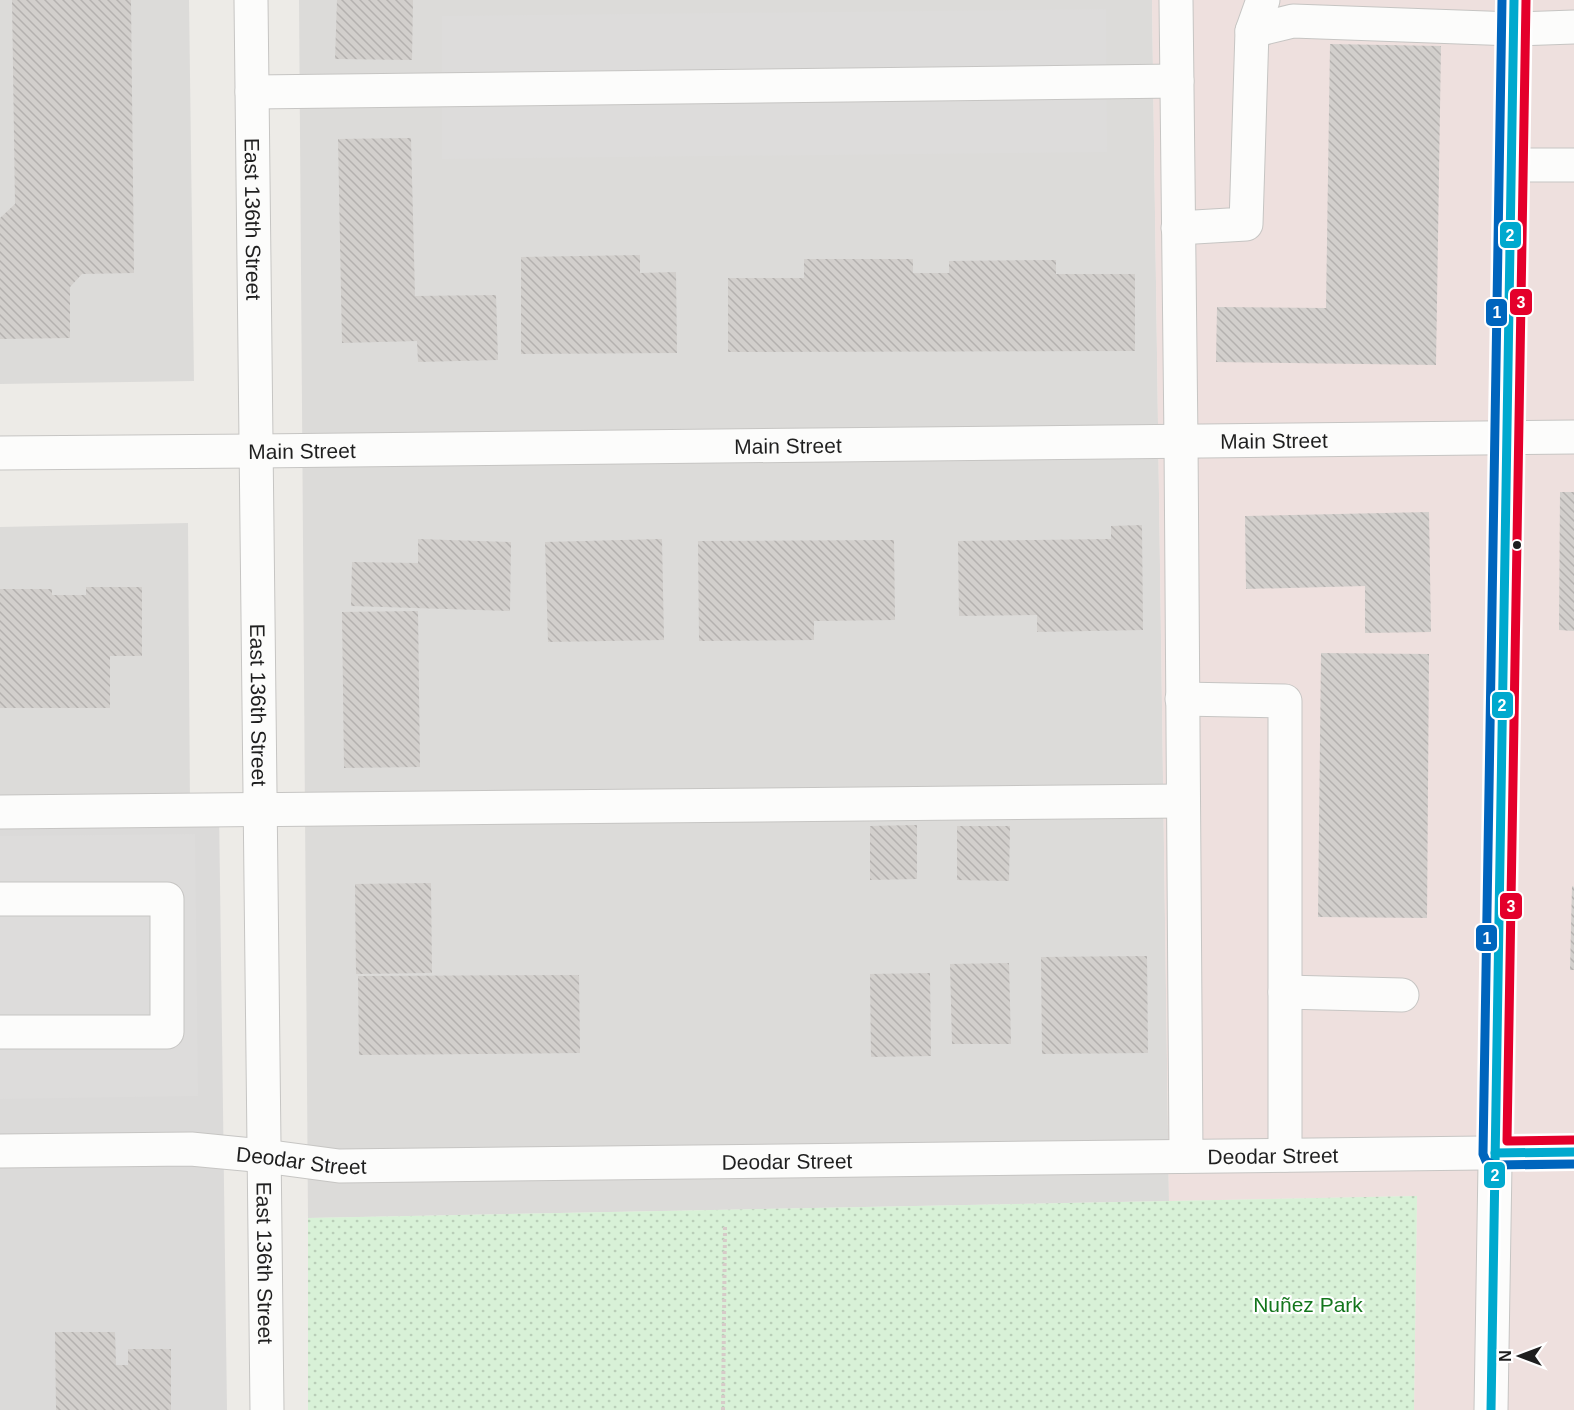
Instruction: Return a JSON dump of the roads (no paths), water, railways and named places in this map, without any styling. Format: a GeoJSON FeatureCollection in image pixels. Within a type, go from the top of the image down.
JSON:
{"type":"FeatureCollection","features":[{"type":"Feature","properties":{"kind":"street","name":"East 136th Street"},"geometry":{"type":"LineString","coordinates":[[251,0],[267,1410]]}},
{"type":"Feature","properties":{"kind":"street"},"geometry":{"type":"LineString","coordinates":[[1176,0],[1186,1156]]}},
{"type":"Feature","properties":{"kind":"street"},"geometry":{"type":"LineString","coordinates":[[1179,228],[1246,224],[1252,31],[1263,0]]}},
{"type":"Feature","properties":{"kind":"street"},"geometry":{"type":"LineString","coordinates":[[1252,31],[1293,21],[1514,14],[1574,27]]}},
{"type":"Feature","properties":{"kind":"street"},"geometry":{"type":"LineString","coordinates":[[1491,1410],[1514,14]]}},
{"type":"Feature","properties":{"kind":"street"},"geometry":{"type":"LineString","coordinates":[[252,92],[1177,81]]}},
{"type":"Feature","properties":{"kind":"street"},"geometry":{"type":"LineString","coordinates":[[1511,165],[1574,165]]}},
{"type":"Feature","properties":{"kind":"street","name":"Main Street"},"geometry":{"type":"LineString","coordinates":[[0,453],[1574,437]]}},
{"type":"Feature","properties":{"kind":"street"},"geometry":{"type":"LineString","coordinates":[[1182,699],[1286,700],[1285,1155]]}},
{"type":"Feature","properties":{"kind":"street"},"geometry":{"type":"LineString","coordinates":[[0,812],[1182,801]]}},
{"type":"Feature","properties":{"kind":"street"},"geometry":{"type":"LineString","coordinates":[[0,899],[167,899],[167,1032],[0,1032]]}},
{"type":"Feature","properties":{"kind":"street"},"geometry":{"type":"LineString","coordinates":[[1285,992],[1402,994]]}},
{"type":"Feature","properties":{"kind":"street","name":"Deodar Street"},"geometry":{"type":"LineString","coordinates":[[0,1151],[191,1149],[339,1166],[1574,1152]]}},
{"type":"Feature","properties":{"kind":"park label","name":"Nuñez Park"},"geometry":{"type":"Point","coordinates":[1308,1304]}}]}
